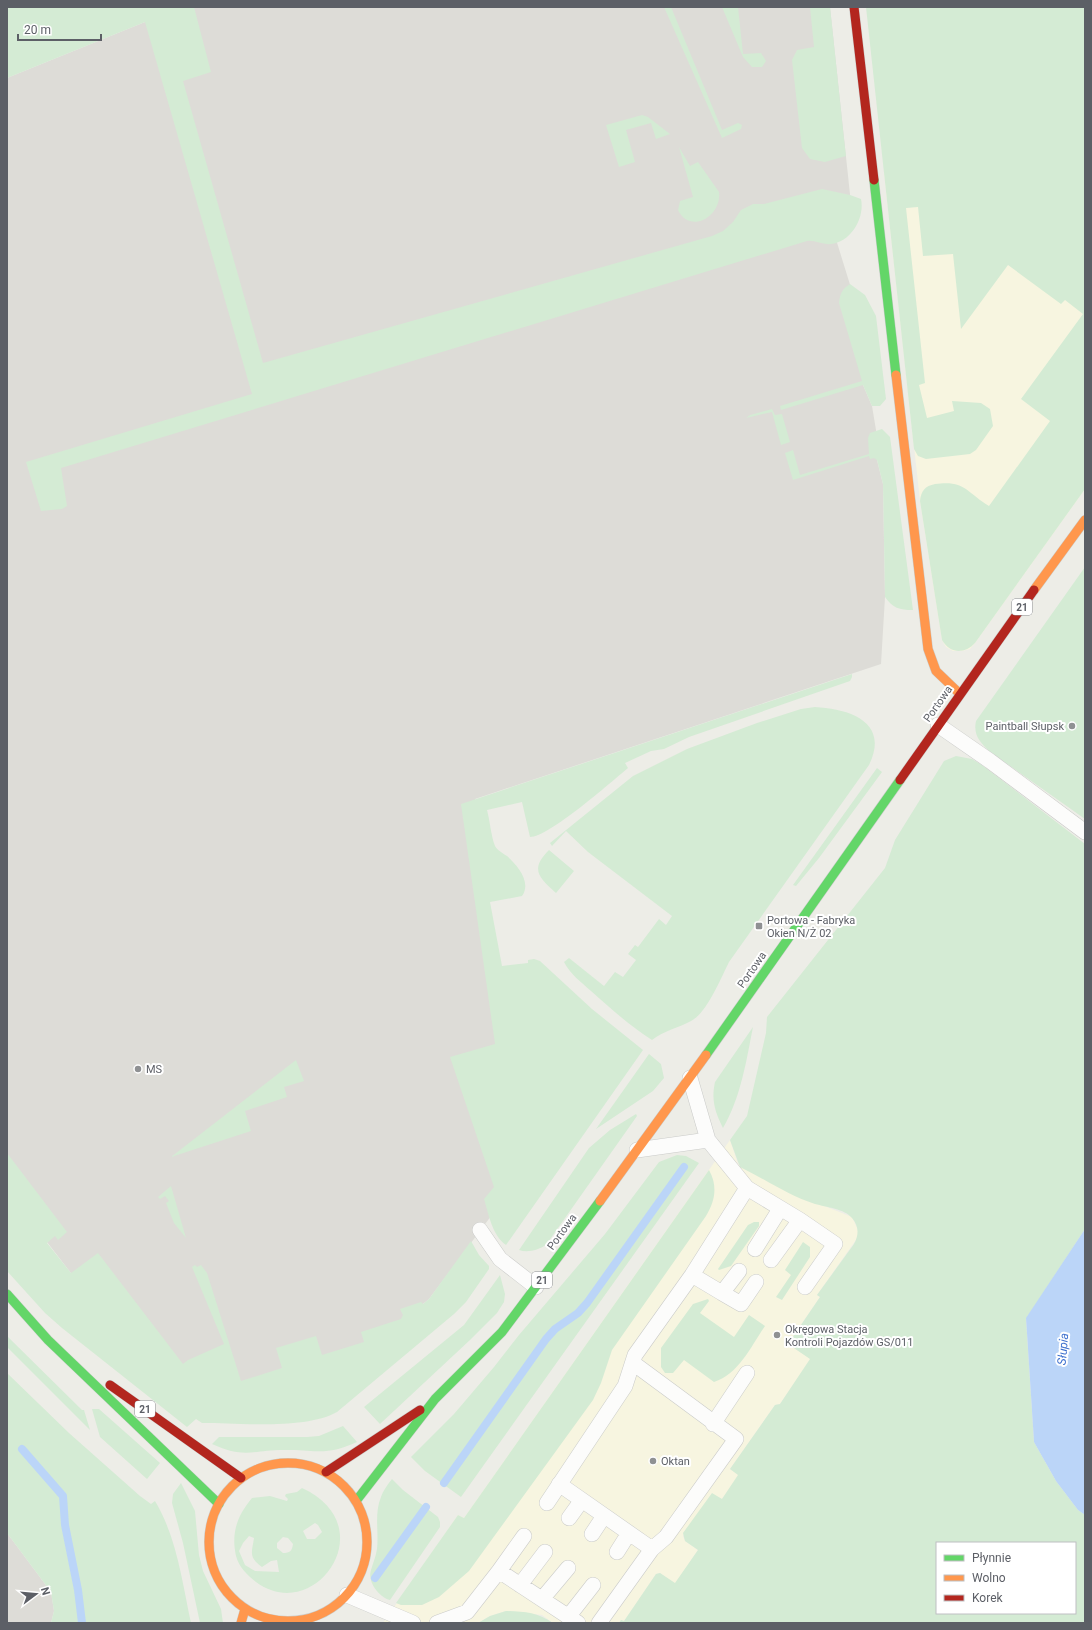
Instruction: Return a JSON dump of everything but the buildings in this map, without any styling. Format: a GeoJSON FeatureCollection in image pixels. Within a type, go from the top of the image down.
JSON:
{"type":"FeatureCollection","features":[{"type":"Feature","properties":{"kind":"main road"},"geometry":{"type":"LineString","coordinates":[[854,7],[929,660],[939,676],[960,694]]}},
{"type":"Feature","properties":{"kind":"main road","name":"Portowa"},"geometry":{"type":"LineString","coordinates":[[356,1501],[435,1400],[502,1332],[536,1287],[690,1078],[938,725],[1085,520]]}},
{"type":"Feature","properties":{"kind":"main road","name":"21"},"geometry":{"type":"LineString","coordinates":[[7,1294],[48,1340],[219,1504]]}},
{"type":"Feature","properties":{"kind":"main road","name":"21"},"geometry":{"type":"LineString","coordinates":[[48,1340],[241,1478]]}},
{"type":"Feature","properties":{"kind":"main road","name":"Portowa"},"geometry":{"type":"LineString","coordinates":[[326,1472],[435,1400]]}},
{"type":"Feature","properties":{"kind":"main road"},"geometry":{"type":"LineString","coordinates":[[297,1463],[326,1472],[343,1484],[356,1501],[366,1524],[368,1549],[361,1574],[347,1595],[328,1611],[304,1620],[278,1622],[245,1609],[224,1588],[212,1562],[209,1532],[219,1504],[228,1490],[241,1478],[268,1465],[297,1463]]}},
{"type":"Feature","properties":{"kind":"main road"},"geometry":{"type":"LineString","coordinates":[[241,1623],[245,1609]]}},
{"type":"Feature","properties":{"kind":"lane"},"geometry":{"type":"LineString","coordinates":[[938,725],[990,761],[1085,832]]}},
{"type":"Feature","properties":{"kind":"lane"},"geometry":{"type":"LineString","coordinates":[[690,1078],[708,1140],[747,1188],[800,1220],[835,1244],[806,1287]]}},
{"type":"Feature","properties":{"kind":"lane"},"geometry":{"type":"LineString","coordinates":[[637,1150],[660,1145],[708,1140]]}},
{"type":"Feature","properties":{"kind":"lane"},"geometry":{"type":"LineString","coordinates":[[547,1502],[625,1386],[636,1355],[692,1274],[747,1188]]}},
{"type":"Feature","properties":{"kind":"lane"},"geometry":{"type":"LineString","coordinates":[[755,1249],[780,1209]]}},
{"type":"Feature","properties":{"kind":"lane"},"geometry":{"type":"LineString","coordinates":[[771,1260],[800,1220]]}},
{"type":"Feature","properties":{"kind":"lane"},"geometry":{"type":"LineString","coordinates":[[480,1230],[500,1259],[536,1287]]}},
{"type":"Feature","properties":{"kind":"lane"},"geometry":{"type":"LineString","coordinates":[[722,1293],[739,1271]]}},
{"type":"Feature","properties":{"kind":"lane"},"geometry":{"type":"LineString","coordinates":[[692,1274],[740,1304],[756,1282]]}},
{"type":"Feature","properties":{"kind":"lane"},"geometry":{"type":"LineString","coordinates":[[599,1623],[652,1549],[666,1537],[736,1439],[713,1424],[633,1363]]}},
{"type":"Feature","properties":{"kind":"lane"},"geometry":{"type":"LineString","coordinates":[[713,1424],[748,1373]]}},
{"type":"Feature","properties":{"kind":"lane"},"geometry":{"type":"LineString","coordinates":[[559,1484],[652,1549]]}},
{"type":"Feature","properties":{"kind":"lane"},"geometry":{"type":"LineString","coordinates":[[569,1518],[582,1500]]}},
{"type":"Feature","properties":{"kind":"lane"},"geometry":{"type":"LineString","coordinates":[[592,1534],[604,1516]]}},
{"type":"Feature","properties":{"kind":"lane"},"geometry":{"type":"LineString","coordinates":[[616,1552],[629,1533]]}},
{"type":"Feature","properties":{"kind":"lane"},"geometry":{"type":"LineString","coordinates":[[437,1623],[467,1612],[524,1536]]}},
{"type":"Feature","properties":{"kind":"lane"},"geometry":{"type":"LineString","coordinates":[[520,1585],[545,1552]]}},
{"type":"Feature","properties":{"kind":"lane"},"geometry":{"type":"LineString","coordinates":[[542,1599],[568,1568]]}},
{"type":"Feature","properties":{"kind":"lane"},"geometry":{"type":"LineString","coordinates":[[499,1571],[573,1620],[593,1585]]}},
{"type":"Feature","properties":{"kind":"lane"},"geometry":{"type":"LineString","coordinates":[[347,1595],[413,1623]]}},
{"type":"Feature","properties":{"kind":"shaded area"},"geometry":{"type":"Polygon","coordinates":[[[141,7],[830,7],[852,213],[830,220],[869,346],[863,385],[872,406],[876,430],[877,460],[883,484],[885,597],[881,664],[475,799],[527,1168],[429,1299],[318,1390],[198,1392],[124,1342],[7,1190],[7,78],[145,22],[141,7]]]}},
{"type":"Feature","properties":{"kind":"shaded area"},"geometry":{"type":"Polygon","coordinates":[[[894,170],[906,208],[918,206],[1085,271],[1085,489],[975,643],[970,649],[962,651],[953,651],[946,647],[942,640],[920,501],[884,172],[894,170]]]}},
{"type":"Feature","properties":{"kind":"shaded area"},"geometry":{"type":"Polygon","coordinates":[[[730,1140],[738,1164],[789,1192],[852,1217],[858,1230],[858,1237],[817,1295],[820,1297],[788,1344],[811,1359],[780,1404],[775,1405],[730,1469],[739,1475],[722,1499],[712,1494],[683,1536],[685,1541],[698,1550],[675,1584],[660,1573],[656,1574],[624,1622],[621,1620],[619,1623],[553,1623],[542,1615],[506,1611],[490,1616],[478,1623],[383,1623],[458,1515],[464,1518],[730,1140]]]}},
{"type":"Feature","properties":{"kind":"shaded area"},"geometry":{"type":"Polygon","coordinates":[[[7,1533],[51,1592],[54,1611],[51,1623],[7,1623],[7,1533]]]}},
{"type":"Feature","properties":{"kind":"green space"},"geometry":{"type":"Polygon","coordinates":[[[7,7],[194,7],[211,72],[183,81],[263,363],[712,236],[723,231],[733,222],[741,210],[753,204],[764,204],[822,189],[861,199],[861,214],[855,228],[845,239],[838,242],[828,244],[807,241],[61,468],[67,506],[62,509],[41,511],[26,462],[252,394],[145,22],[7,78],[7,7]]]}},
{"type":"Feature","properties":{"kind":"green space"},"geometry":{"type":"Polygon","coordinates":[[[664,7],[671,7],[722,130],[738,123],[742,125],[741,129],[722,138],[664,7]]]}},
{"type":"Feature","properties":{"kind":"green space"},"geometry":{"type":"Polygon","coordinates":[[[722,7],[738,7],[743,54],[761,53],[766,61],[762,67],[752,67],[743,57],[722,7]]]}},
{"type":"Feature","properties":{"kind":"green space"},"geometry":{"type":"Polygon","coordinates":[[[810,7],[830,7],[846,156],[825,162],[810,159],[802,148],[792,60],[797,50],[814,47],[810,7]]]}},
{"type":"Feature","properties":{"kind":"green space"},"geometry":{"type":"Polygon","coordinates":[[[866,7],[1085,7],[1085,489],[975,643],[971,647],[962,651],[949,648],[942,640],[920,501],[921,494],[926,488],[935,484],[953,484],[965,488],[989,506],[1050,421],[1021,399],[1083,314],[1065,300],[1061,304],[1008,265],[961,329],[953,254],[923,256],[918,207],[906,208],[925,383],[919,385],[927,418],[954,411],[952,401],[981,403],[990,409],[993,426],[976,450],[970,454],[926,459],[918,456],[914,449],[866,7]]]}},
{"type":"Feature","properties":{"kind":"green space"},"geometry":{"type":"Polygon","coordinates":[[[642,115],[648,117],[670,134],[656,139],[651,123],[626,130],[635,162],[619,167],[606,125],[642,115]]]}},
{"type":"Feature","properties":{"kind":"green space"},"geometry":{"type":"Polygon","coordinates":[[[679,147],[690,166],[698,162],[719,192],[719,201],[711,215],[697,222],[690,221],[683,217],[678,210],[680,201],[693,197],[679,147]]]}},
{"type":"Feature","properties":{"kind":"green space"},"geometry":{"type":"Polygon","coordinates":[[[850,284],[865,295],[876,316],[886,399],[880,406],[872,406],[863,385],[781,410],[780,406],[862,381],[839,303],[842,292],[850,284]]]}},
{"type":"Feature","properties":{"kind":"green space"},"geometry":{"type":"Polygon","coordinates":[[[772,409],[775,415],[782,414],[790,442],[781,445],[772,412],[746,418],[750,415],[772,409]]]}},
{"type":"Feature","properties":{"kind":"green space"},"geometry":{"type":"Polygon","coordinates":[[[882,429],[890,437],[913,610],[897,608],[885,597],[883,484],[877,460],[874,458],[870,459],[869,456],[793,480],[785,453],[793,450],[800,475],[869,454],[868,438],[870,433],[882,429]]]}},
{"type":"Feature","properties":{"kind":"green space"},"geometry":{"type":"Polygon","coordinates":[[[1085,567],[1085,819],[989,751],[978,738],[975,726],[976,721],[1085,567]]]}},
{"type":"Feature","properties":{"kind":"green space"},"geometry":{"type":"Polygon","coordinates":[[[852,674],[850,681],[689,737],[664,749],[651,751],[625,763],[628,768],[608,785],[565,819],[539,835],[530,837],[522,802],[487,810],[495,846],[519,869],[525,885],[525,891],[522,896],[490,902],[502,966],[528,963],[528,960],[534,959],[540,961],[592,1009],[643,1050],[506,1245],[497,1236],[489,1218],[484,1199],[494,1187],[450,1057],[495,1044],[461,804],[852,674]]]}},
{"type":"Feature","properties":{"kind":"green space"},"geometry":{"type":"Polygon","coordinates":[[[815,707],[828,708],[853,715],[863,721],[870,728],[874,738],[874,750],[869,765],[729,962],[703,1011],[691,1021],[661,1034],[652,1040],[620,1017],[580,981],[569,970],[564,962],[569,958],[604,986],[615,972],[623,977],[636,960],[628,954],[635,945],[638,947],[659,919],[666,925],[672,916],[588,852],[566,831],[552,846],[550,843],[633,776],[687,749],[757,723],[801,709],[815,707]]]}},
{"type":"Feature","properties":{"kind":"green space"},"geometry":{"type":"Polygon","coordinates":[[[956,756],[972,759],[982,765],[1085,844],[1085,1229],[1026,1319],[1034,1442],[1056,1481],[1078,1510],[1085,1515],[1085,1623],[619,1623],[621,1620],[624,1621],[656,1574],[660,1573],[675,1583],[698,1550],[685,1541],[683,1533],[712,1493],[722,1499],[738,1475],[730,1469],[775,1405],[780,1404],[810,1359],[788,1344],[820,1297],[817,1295],[856,1241],[857,1227],[849,1215],[840,1210],[805,1201],[740,1167],[730,1140],[747,1116],[766,1033],[767,1017],[885,868],[895,840],[944,761],[956,756]]]}},
{"type":"Feature","properties":{"kind":"green space"},"geometry":{"type":"Polygon","coordinates":[[[877,768],[882,772],[819,858],[796,886],[793,885],[877,768]]]}},
{"type":"Feature","properties":{"kind":"green space"},"geometry":{"type":"Polygon","coordinates":[[[549,850],[574,871],[556,893],[541,877],[538,868],[543,857],[549,850]]]}},
{"type":"Feature","properties":{"kind":"green space"},"geometry":{"type":"Polygon","coordinates":[[[753,1027],[739,1092],[723,1128],[714,1106],[713,1095],[715,1082],[753,1027]]]}},
{"type":"Feature","properties":{"kind":"green space"},"geometry":{"type":"Polygon","coordinates":[[[649,1054],[661,1064],[664,1078],[653,1091],[596,1129],[649,1054]]]}},
{"type":"Feature","properties":{"kind":"green space"},"geometry":{"type":"Polygon","coordinates":[[[296,1060],[304,1081],[284,1087],[287,1097],[245,1111],[251,1131],[171,1157],[296,1060]]]}},
{"type":"Feature","properties":{"kind":"green space"},"geometry":{"type":"Polygon","coordinates":[[[636,1114],[637,1116],[546,1245],[533,1250],[519,1250],[589,1148],[610,1130],[636,1114]]]}},
{"type":"Feature","properties":{"kind":"green space"},"geometry":{"type":"Polygon","coordinates":[[[7,1153],[67,1232],[58,1240],[55,1236],[47,1243],[71,1273],[98,1253],[183,1364],[188,1360],[224,1344],[192,1267],[195,1265],[197,1267],[201,1265],[207,1273],[241,1381],[282,1368],[276,1348],[316,1336],[322,1355],[364,1342],[361,1332],[401,1319],[403,1315],[400,1309],[421,1302],[423,1304],[429,1299],[471,1241],[479,1255],[489,1266],[489,1269],[466,1302],[454,1314],[337,1412],[324,1418],[308,1421],[271,1424],[202,1423],[196,1419],[187,1427],[62,1328],[45,1313],[7,1271],[7,1153]]]}},
{"type":"Feature","properties":{"kind":"green space"},"geometry":{"type":"Polygon","coordinates":[[[677,1155],[686,1156],[699,1163],[461,1497],[425,1471],[411,1457],[454,1414],[494,1367],[519,1335],[605,1234],[659,1162],[677,1155]]]}},
{"type":"Feature","properties":{"kind":"green space"},"geometry":{"type":"Polygon","coordinates":[[[709,1170],[714,1182],[712,1205],[706,1216],[612,1350],[601,1383],[593,1400],[469,1571],[439,1597],[422,1605],[401,1605],[396,1603],[458,1515],[464,1518],[709,1170]]]}},
{"type":"Feature","properties":{"kind":"green space"},"geometry":{"type":"Polygon","coordinates":[[[171,1186],[186,1238],[174,1223],[166,1203],[169,1201],[165,1196],[160,1199],[158,1197],[171,1186]]]}},
{"type":"Feature","properties":{"kind":"green space"},"geometry":{"type":"Polygon","coordinates":[[[754,1222],[759,1222],[759,1226],[731,1266],[719,1270],[718,1269],[748,1225],[754,1222]]]}},
{"type":"Feature","properties":{"kind":"green space"},"geometry":{"type":"Polygon","coordinates":[[[803,1242],[810,1247],[810,1257],[782,1300],[776,1297],[791,1275],[785,1270],[803,1242]]]}},
{"type":"Feature","properties":{"kind":"green space"},"geometry":{"type":"Polygon","coordinates":[[[500,1275],[505,1294],[504,1302],[497,1313],[380,1424],[364,1407],[464,1325],[500,1275]]]}},
{"type":"Feature","properties":{"kind":"green space"},"geometry":{"type":"Polygon","coordinates":[[[708,1299],[709,1301],[700,1313],[734,1337],[749,1315],[765,1326],[744,1358],[731,1373],[723,1378],[714,1382],[684,1360],[673,1373],[665,1373],[661,1367],[661,1348],[693,1304],[708,1299]]]}},
{"type":"Feature","properties":{"kind":"green space"},"geometry":{"type":"Polygon","coordinates":[[[7,1336],[82,1410],[84,1410],[90,1430],[7,1347],[7,1336]]]}},
{"type":"Feature","properties":{"kind":"green space"},"geometry":{"type":"Polygon","coordinates":[[[7,1373],[69,1433],[140,1496],[151,1504],[155,1501],[169,1530],[174,1545],[191,1623],[51,1623],[54,1611],[51,1592],[7,1533],[7,1373]]]}},
{"type":"Feature","properties":{"kind":"green space"},"geometry":{"type":"Polygon","coordinates":[[[92,1409],[99,1409],[160,1463],[147,1479],[100,1437],[92,1409]]]}},
{"type":"Feature","properties":{"kind":"green space"},"geometry":{"type":"Polygon","coordinates":[[[343,1426],[357,1442],[346,1447],[328,1451],[273,1450],[248,1453],[223,1449],[212,1444],[219,1437],[319,1436],[343,1426]]]}},
{"type":"Feature","properties":{"kind":"green space"},"geometry":{"type":"Polygon","coordinates":[[[392,1479],[403,1490],[438,1517],[440,1527],[390,1600],[378,1592],[372,1584],[370,1575],[377,1549],[377,1516],[379,1503],[383,1492],[392,1479]]]}},
{"type":"Feature","properties":{"kind":"green space"},"geometry":{"type":"Polygon","coordinates":[[[181,1483],[195,1511],[199,1555],[203,1571],[221,1609],[223,1623],[200,1623],[183,1543],[172,1503],[173,1494],[181,1483]]]}},
{"type":"Feature","properties":{"kind":"green space"},"geometry":{"type":"Polygon","coordinates":[[[302,1488],[326,1505],[338,1525],[339,1546],[332,1566],[318,1582],[300,1591],[278,1592],[256,1582],[241,1567],[237,1560],[234,1540],[236,1525],[242,1511],[252,1498],[270,1496],[287,1501],[288,1499],[285,1496],[286,1494],[297,1492],[302,1488]],[[315,1523],[303,1531],[307,1539],[315,1539],[322,1532],[315,1523]],[[249,1536],[239,1551],[245,1565],[255,1571],[279,1572],[277,1560],[271,1561],[262,1567],[255,1560],[252,1554],[254,1538],[249,1536]],[[283,1537],[277,1543],[277,1548],[283,1553],[290,1551],[293,1544],[288,1538],[283,1537]]]}},
{"type":"Feature","properties":{"kind":"green space"},"geometry":{"type":"Polygon","coordinates":[[[506,1611],[525,1612],[542,1617],[553,1623],[478,1623],[490,1616],[506,1611]]]}},
{"type":"Feature","properties":{"kind":"water","name":"Słupia"},"geometry":{"type":"Polygon","coordinates":[[[1085,1229],[1085,1515],[1078,1510],[1056,1481],[1034,1442],[1026,1318],[1085,1229]]]}},
{"type":"Feature","properties":{"kind":"waterway"},"geometry":{"type":"LineString","coordinates":[[444,1483],[546,1339],[555,1329],[578,1313],[587,1303],[684,1167]]}},
{"type":"Feature","properties":{"kind":"waterway"},"geometry":{"type":"LineString","coordinates":[[22,1449],[63,1496],[65,1525],[78,1590],[82,1623]]}},
{"type":"Feature","properties":{"kind":"waterway"},"geometry":{"type":"LineString","coordinates":[[375,1578],[426,1507]]}},
{"type":"Feature","properties":{"kind":"traffic: fast"},"geometry":{"type":"LineString","coordinates":[[874,180],[896,375]]}},
{"type":"Feature","properties":{"kind":"traffic: fast"},"geometry":{"type":"LineString","coordinates":[[706,1055],[900,780]]}},
{"type":"Feature","properties":{"kind":"traffic: fast"},"geometry":{"type":"LineString","coordinates":[[356,1501],[435,1399],[502,1332],[600,1201]]}},
{"type":"Feature","properties":{"kind":"traffic: fast"},"geometry":{"type":"LineString","coordinates":[[7,1294],[48,1340],[219,1504]]}},
{"type":"Feature","properties":{"kind":"traffic: slow"},"geometry":{"type":"LineString","coordinates":[[896,375],[928,649],[936,671],[960,694]]}},
{"type":"Feature","properties":{"kind":"traffic: slow"},"geometry":{"type":"LineString","coordinates":[[1034,590],[1085,520]]}},
{"type":"Feature","properties":{"kind":"traffic: slow"},"geometry":{"type":"LineString","coordinates":[[600,1201],[706,1055]]}},
{"type":"Feature","properties":{"kind":"traffic: slow"},"geometry":{"type":"LineString","coordinates":[[288,1463],[318,1469],[344,1486],[361,1512],[367,1542],[361,1572],[344,1598],[318,1615],[288,1621],[258,1615],[232,1598],[215,1572],[209,1542],[215,1512],[232,1486],[258,1469],[288,1463]]}},
{"type":"Feature","properties":{"kind":"traffic: slow"},"geometry":{"type":"LineString","coordinates":[[241,1623],[245,1609]]}},
{"type":"Feature","properties":{"kind":"traffic: jam"},"geometry":{"type":"LineString","coordinates":[[854,7],[874,180]]}},
{"type":"Feature","properties":{"kind":"traffic: jam"},"geometry":{"type":"LineString","coordinates":[[900,780],[1034,590]]}},
{"type":"Feature","properties":{"kind":"traffic: jam"},"geometry":{"type":"LineString","coordinates":[[110,1385],[241,1478]]}},
{"type":"Feature","properties":{"kind":"traffic: jam"},"geometry":{"type":"LineString","coordinates":[[326,1472],[420,1410]]}},
{"type":"Feature","properties":{"kind":"place","name":"Paintball Słupsk"},"geometry":{"type":"Point","coordinates":[1072,726]}},
{"type":"Feature","properties":{"kind":"place","name":"Portowa - Fabryka Okien N/Ż 02"},"geometry":{"type":"Point","coordinates":[759,926]}},
{"type":"Feature","properties":{"kind":"place","name":"MS"},"geometry":{"type":"Point","coordinates":[138,1069]}},
{"type":"Feature","properties":{"kind":"place","name":"Okręgowa Stacja Kontroli Pojazdów GS/011"},"geometry":{"type":"Point","coordinates":[777,1335]}},
{"type":"Feature","properties":{"kind":"place","name":"Oktan"},"geometry":{"type":"Point","coordinates":[653,1461]}}]}
